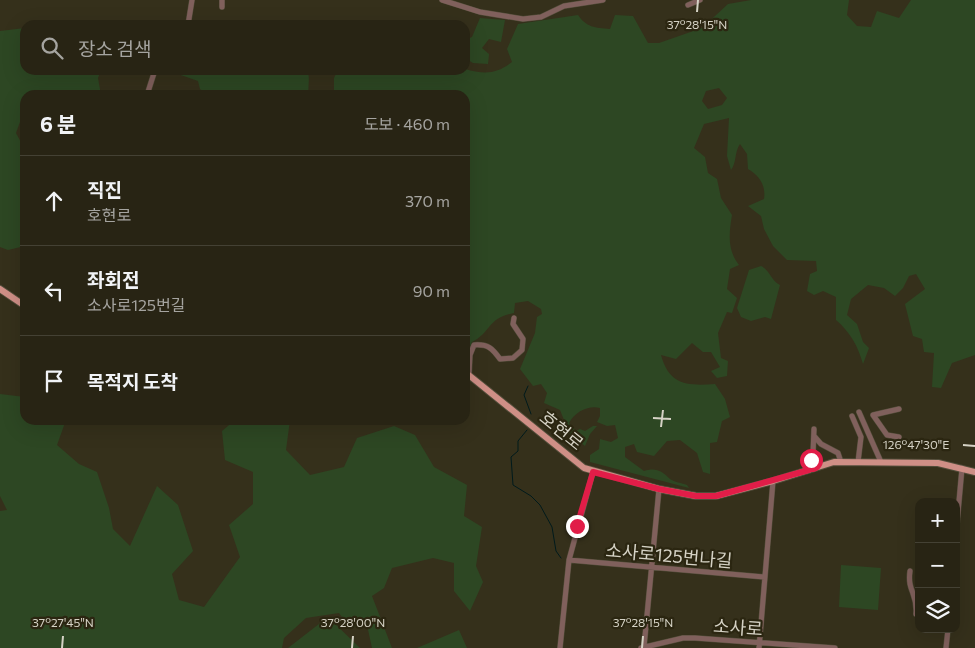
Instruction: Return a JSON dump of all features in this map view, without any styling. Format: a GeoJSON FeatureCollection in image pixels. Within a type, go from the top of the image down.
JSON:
{"type":"FeatureCollection","features":[{"type":"Feature","properties":{"kind":"main road"},"geometry":{"type":"LineString","coordinates":[[0,289],[20,303]]}},
{"type":"Feature","properties":{"kind":"main road","name":"호현로"},"geometry":{"type":"LineString","coordinates":[[470,375],[575,461],[593,472],[659,489],[696,496],[716,496],[840,462],[938,463],[975,472]]}},
{"type":"Feature","properties":{"kind":"street"},"geometry":{"type":"LineString","coordinates":[[189,20],[192,0]]}},
{"type":"Feature","properties":{"kind":"street"},"geometry":{"type":"LineString","coordinates":[[222,0],[222,7]]}},
{"type":"Feature","properties":{"kind":"street"},"geometry":{"type":"LineString","coordinates":[[442,0],[480,12],[523,19],[541,17],[564,6],[603,0]]}},
{"type":"Feature","properties":{"kind":"street"},"geometry":{"type":"LineString","coordinates":[[688,5],[700,0]]}},
{"type":"Feature","properties":{"kind":"street"},"geometry":{"type":"LineString","coordinates":[[149,90],[154,75]]}},
{"type":"Feature","properties":{"kind":"street"},"geometry":{"type":"LineString","coordinates":[[470,355],[474,346],[484,344],[492,348],[500,359],[513,358],[522,350],[523,339],[513,324],[514,318]]}},
{"type":"Feature","properties":{"kind":"street"},"geometry":{"type":"LineString","coordinates":[[899,409],[873,415],[887,435],[899,437]]}},
{"type":"Feature","properties":{"kind":"street"},"geometry":{"type":"LineString","coordinates":[[859,412],[882,462]]}},
{"type":"Feature","properties":{"kind":"street"},"geometry":{"type":"LineString","coordinates":[[852,416],[861,437],[858,462]]}},
{"type":"Feature","properties":{"kind":"street"},"geometry":{"type":"LineString","coordinates":[[809,470],[814,429]]}},
{"type":"Feature","properties":{"kind":"street"},"geometry":{"type":"LineString","coordinates":[[814,436],[818,442],[838,453],[840,462]]}},
{"type":"Feature","properties":{"kind":"street"},"geometry":{"type":"LineString","coordinates":[[959,498],[962,468]]}},
{"type":"Feature","properties":{"kind":"street"},"geometry":{"type":"LineString","coordinates":[[560,648],[570,560],[593,472]]}},
{"type":"Feature","properties":{"kind":"street"},"geometry":{"type":"LineString","coordinates":[[760,645],[774,481]]}},
{"type":"Feature","properties":{"kind":"street"},"geometry":{"type":"LineString","coordinates":[[642,647],[659,489]]}},
{"type":"Feature","properties":{"kind":"street","name":"소사로125번나길"},"geometry":{"type":"LineString","coordinates":[[570,560],[765,578]]}},
{"type":"Feature","properties":{"kind":"street"},"geometry":{"type":"LineString","coordinates":[[910,571],[909,584],[915,597]]}},
{"type":"Feature","properties":{"kind":"street"},"geometry":{"type":"LineString","coordinates":[[946,648],[948,633]]}},
{"type":"Feature","properties":{"kind":"street","name":"소사로"},"geometry":{"type":"LineString","coordinates":[[642,647],[695,638],[760,645],[835,648]]}},
{"type":"Feature","properties":{"kind":"green space"},"geometry":{"type":"Polygon","coordinates":[[[751,0],[849,0],[847,15],[857,26],[871,27],[877,11],[899,18],[911,0],[975,0],[975,355],[952,363],[941,388],[932,387],[934,353],[924,352],[922,339],[913,336],[905,304],[925,289],[916,274],[909,276],[903,288],[895,296],[884,288],[868,285],[851,299],[847,315],[857,324],[863,342],[869,348],[863,364],[853,340],[836,320],[836,297],[823,291],[814,295],[807,291],[810,274],[817,271],[816,261],[787,260],[773,246],[764,229],[761,216],[748,206],[764,199],[764,190],[759,178],[748,169],[747,154],[740,144],[731,170],[727,156],[729,118],[704,124],[694,148],[705,157],[708,173],[717,179],[721,198],[732,215],[731,247],[732,253],[739,265],[730,269],[727,289],[737,298],[732,313],[727,312],[718,333],[721,358],[728,361],[727,376],[717,378],[711,371],[720,367],[711,352],[703,352],[692,343],[676,359],[661,355],[664,365],[669,372],[681,382],[696,385],[715,384],[725,399],[730,417],[722,421],[717,442],[710,443],[710,474],[703,472],[697,453],[680,440],[667,441],[654,456],[637,452],[634,444],[625,447],[625,457],[644,471],[658,470],[672,480],[687,485],[689,488],[590,462],[590,455],[599,449],[600,439],[611,442],[618,438],[615,425],[607,426],[597,422],[600,416],[600,408],[586,409],[578,413],[569,423],[576,431],[580,429],[585,431],[593,426],[597,426],[590,434],[585,446],[561,427],[564,420],[560,410],[544,403],[547,393],[541,384],[533,386],[520,369],[535,333],[537,317],[542,314],[541,309],[528,301],[515,303],[514,313],[499,318],[472,342],[470,347],[470,90],[334,90],[334,78],[336,75],[470,75],[470,70],[478,72],[495,71],[512,62],[507,49],[518,24],[578,15],[591,26],[610,29],[615,15],[633,16],[648,43],[659,43],[702,28],[728,4],[751,0]],[[719,88],[706,91],[702,101],[708,109],[722,105],[727,98],[719,88]]]}},
{"type":"Feature","properties":{"kind":"green space"},"geometry":{"type":"Polygon","coordinates":[[[480,18],[505,20],[501,42],[489,39],[482,48],[489,54],[488,64],[470,61],[470,38],[480,18]]]}},
{"type":"Feature","properties":{"kind":"green space"},"geometry":{"type":"Polygon","coordinates":[[[20,29],[20,75],[99,75],[100,90],[20,90],[20,122],[16,133],[20,141],[20,247],[8,250],[0,247],[0,31],[20,29]]]}},
{"type":"Feature","properties":{"kind":"green space"},"geometry":{"type":"Polygon","coordinates":[[[181,75],[309,76],[308,90],[201,90],[198,81],[181,75]]]}},
{"type":"Feature","properties":{"kind":"green space"},"geometry":{"type":"Polygon","coordinates":[[[761,266],[780,285],[771,319],[765,317],[751,321],[741,317],[737,308],[749,270],[761,266]]]}},
{"type":"Feature","properties":{"kind":"green space"},"geometry":{"type":"Polygon","coordinates":[[[0,394],[20,396],[20,425],[64,425],[57,445],[79,464],[97,472],[109,508],[113,529],[130,546],[157,486],[178,505],[193,551],[172,574],[179,600],[204,607],[240,557],[229,525],[253,504],[253,472],[225,460],[222,431],[229,425],[289,425],[286,450],[310,475],[344,467],[357,438],[394,426],[415,435],[434,467],[467,485],[464,516],[482,527],[476,566],[483,582],[470,611],[454,591],[454,563],[433,558],[392,568],[384,588],[372,596],[392,648],[372,648],[367,625],[350,628],[339,613],[306,618],[284,638],[282,648],[0,648],[0,511],[7,510],[0,496],[0,394]]]}},
{"type":"Feature","properties":{"kind":"green space"},"geometry":{"type":"Polygon","coordinates":[[[841,565],[881,568],[878,610],[839,607],[841,565]]]}},
{"type":"Feature","properties":{"kind":"green space"},"geometry":{"type":"Polygon","coordinates":[[[328,617],[360,648],[288,648],[328,617]]]}},
{"type":"Feature","properties":{"kind":"green space"},"geometry":{"type":"Polygon","coordinates":[[[459,630],[467,648],[417,648],[459,630]]]}},
{"type":"Feature","properties":{"kind":"waterway"},"geometry":{"type":"LineString","coordinates":[[528,386],[524,395],[531,414]]}},
{"type":"Feature","properties":{"kind":"waterway"},"geometry":{"type":"LineString","coordinates":[[527,430],[518,441],[518,451],[511,457],[513,485],[531,496],[540,505],[552,527],[556,551],[561,558]]}},
{"type":"Feature","properties":{"kind":"route"},"geometry":{"type":"LineString","coordinates":[[577,526],[593,472],[659,489],[696,496],[716,496],[809,470],[811,460]]}}]}
